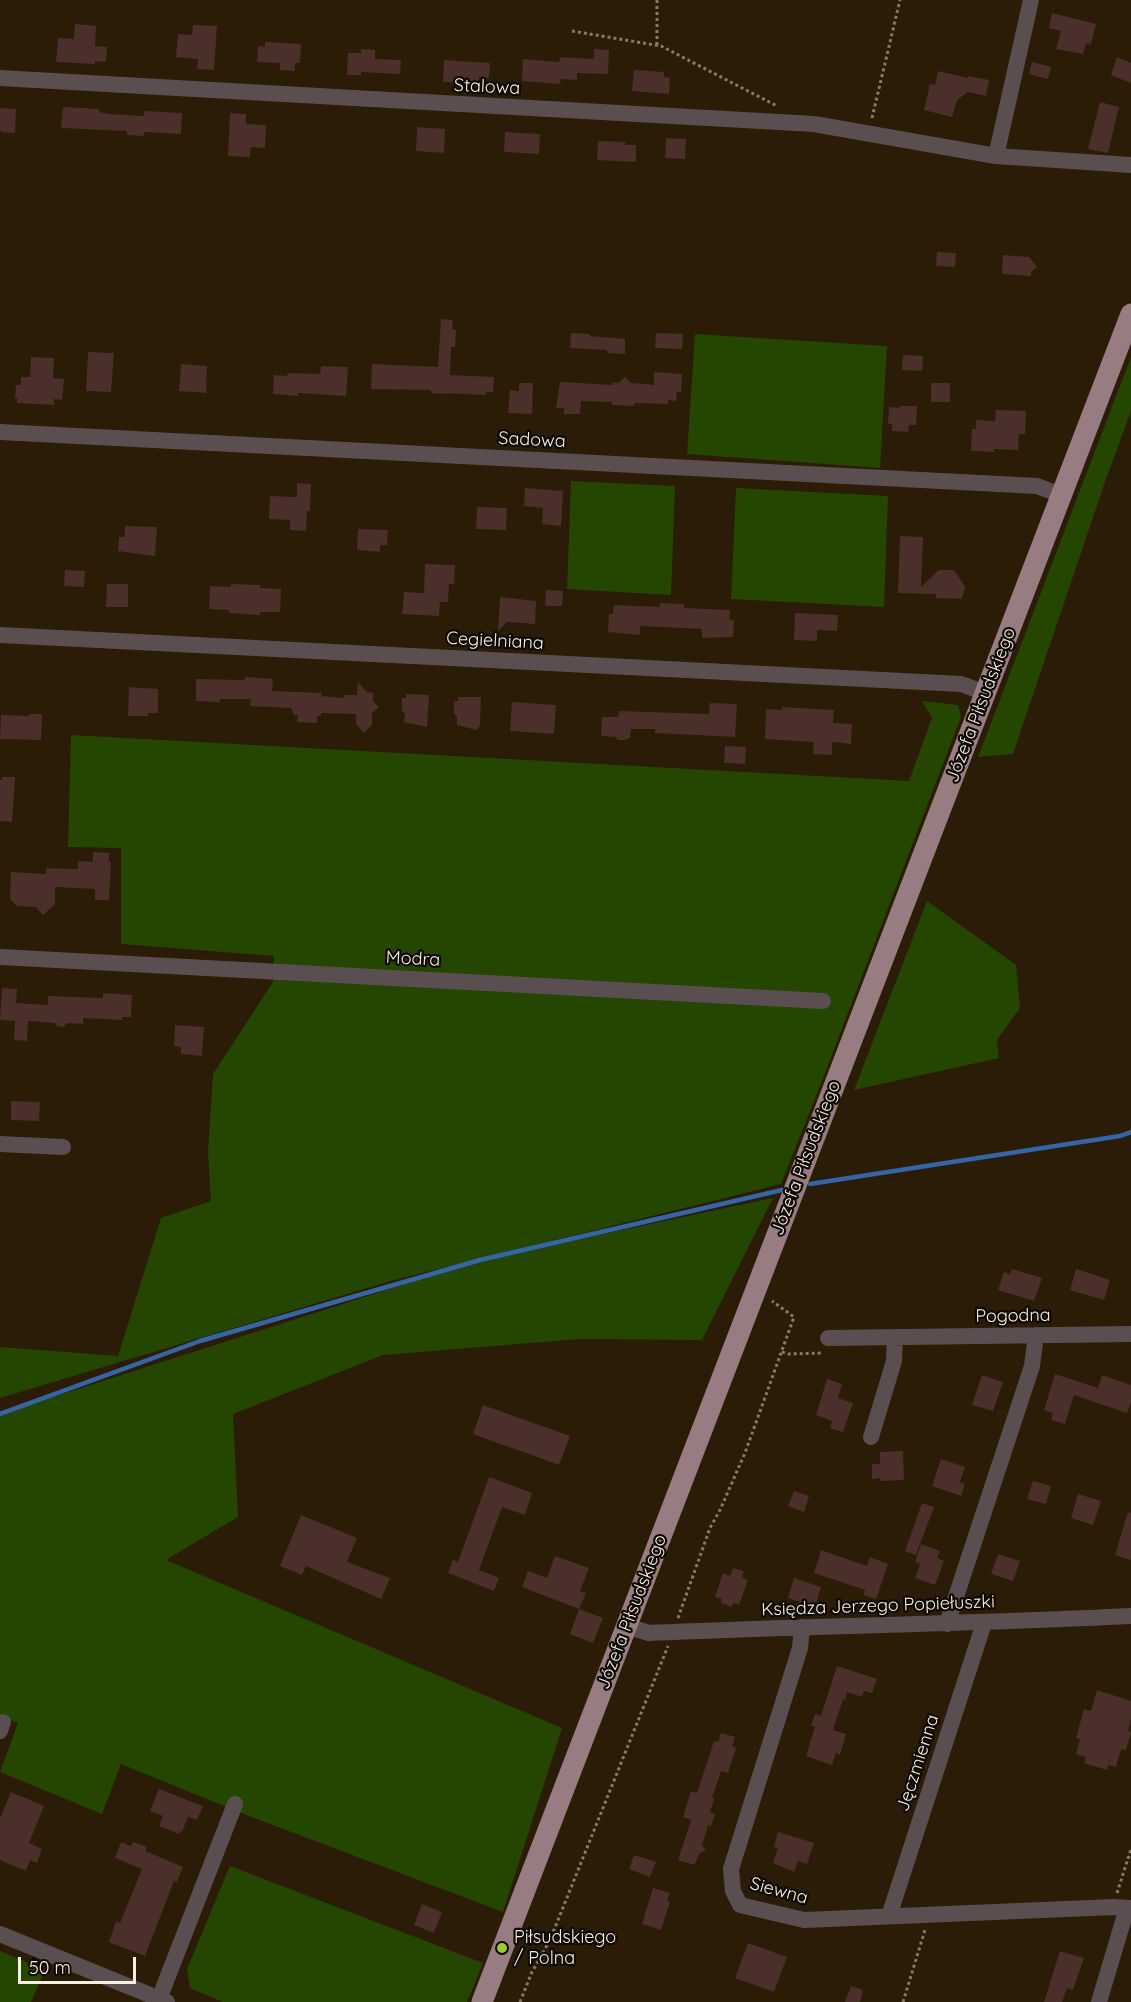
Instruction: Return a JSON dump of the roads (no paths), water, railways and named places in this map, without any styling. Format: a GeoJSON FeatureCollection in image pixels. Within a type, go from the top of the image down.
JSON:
{"type":"FeatureCollection","features":[{"type":"Feature","properties":{"kind":"main road","name":"Józefa Piłsudskiego"},"geometry":{"type":"LineString","coordinates":[[482,2002],[1131,314]]}},
{"type":"Feature","properties":{"kind":"street"},"geometry":{"type":"LineString","coordinates":[[996,156],[1031,0]]}},
{"type":"Feature","properties":{"kind":"street","name":"Stalowa"},"geometry":{"type":"LineString","coordinates":[[0,78],[814,124],[970,153],[1131,165]]}},
{"type":"Feature","properties":{"kind":"street","name":"Sadowa"},"geometry":{"type":"LineString","coordinates":[[0,432],[1037,486],[1061,495]]}},
{"type":"Feature","properties":{"kind":"street","name":"Cegielniana"},"geometry":{"type":"LineString","coordinates":[[0,635],[961,684],[986,693]]}},
{"type":"Feature","properties":{"kind":"street","name":"Modra"},"geometry":{"type":"LineString","coordinates":[[0,957],[823,1000]]}},
{"type":"Feature","properties":{"kind":"street"},"geometry":{"type":"LineString","coordinates":[[0,1144],[63,1147]]}},
{"type":"Feature","properties":{"kind":"street","name":"Pogodna"},"geometry":{"type":"LineString","coordinates":[[828,1338],[1131,1334]]}},
{"type":"Feature","properties":{"kind":"street"},"geometry":{"type":"LineString","coordinates":[[947,1624],[1032,1366],[1036,1335]]}},
{"type":"Feature","properties":{"kind":"street"},"geometry":{"type":"LineString","coordinates":[[871,1437],[894,1361],[895,1337]]}},
{"type":"Feature","properties":{"kind":"street","name":"Księdza Jerzego Popiełuszki"},"geometry":{"type":"LineString","coordinates":[[626,1626],[649,1633],[984,1623],[1131,1616]]}},
{"type":"Feature","properties":{"kind":"street","name":"Jęczmienna"},"geometry":{"type":"LineString","coordinates":[[889,1916],[984,1623]]}},
{"type":"Feature","properties":{"kind":"street","name":"Siewna"},"geometry":{"type":"LineString","coordinates":[[802,1627],[800,1648],[731,1869],[734,1891],[740,1905],[804,1920],[1124,1908]]}},
{"type":"Feature","properties":{"kind":"street"},"geometry":{"type":"LineString","coordinates":[[0,1934],[163,2000],[235,1804]]}},
{"type":"Feature","properties":{"kind":"street"},"geometry":{"type":"LineString","coordinates":[[1099,2002],[1124,1908]]}},
{"type":"Feature","properties":{"kind":"waterway"},"geometry":{"type":"LineString","coordinates":[[810,1184],[1120,1136],[1131,1132]]}},
{"type":"Feature","properties":{"kind":"waterway"},"geometry":{"type":"LineString","coordinates":[[0,1414],[200,1341],[480,1260],[782,1190]]}},
{"type":"Feature","properties":{"kind":"place","name":"Piłsudskiego / Polna"},"geometry":{"type":"Point","coordinates":[502,1948]}}]}
